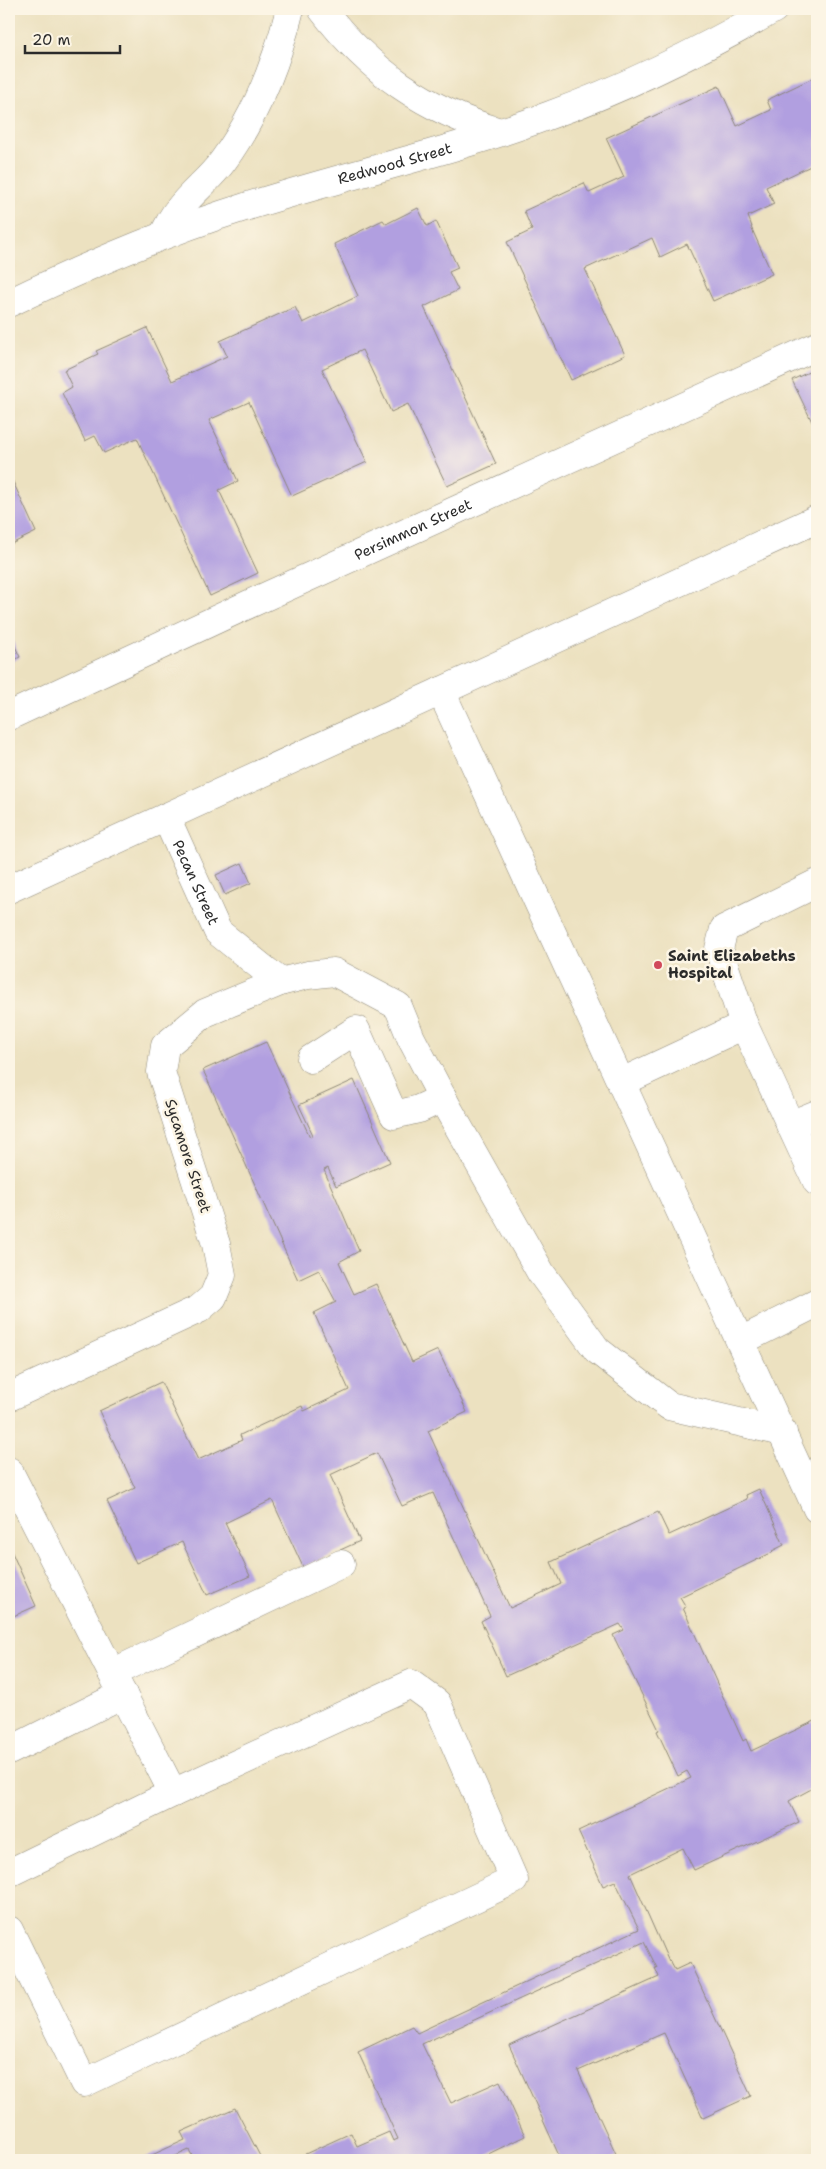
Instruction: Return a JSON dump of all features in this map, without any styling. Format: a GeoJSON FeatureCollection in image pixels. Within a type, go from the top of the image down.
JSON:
{"type":"FeatureCollection","features":[{"type":"Feature","properties":{"kind":"street"},"geometry":{"type":"LineString","coordinates":[[164,235],[178,210],[222,162],[244,128],[261,93],[285,29],[290,9]]}},
{"type":"Feature","properties":{"kind":"street"},"geometry":{"type":"LineString","coordinates":[[322,9],[353,46],[392,81],[413,95],[454,115],[500,132]]}},
{"type":"Feature","properties":{"kind":"street","name":"Redwood Street"},"geometry":{"type":"LineString","coordinates":[[9,303],[96,263],[164,235],[282,196],[391,166],[548,116],[614,90],[694,52],[774,9]]}},
{"type":"Feature","properties":{"kind":"street","name":"Persimmon Street"},"geometry":{"type":"LineString","coordinates":[[9,716],[258,600],[817,346]]}},
{"type":"Feature","properties":{"kind":"street"},"geometry":{"type":"LineString","coordinates":[[9,889],[817,519]]}},
{"type":"Feature","properties":{"kind":"street"},"geometry":{"type":"LineString","coordinates":[[441,691],[817,1509]]}},
{"type":"Feature","properties":{"kind":"street","name":"Pecan Street"},"geometry":{"type":"LineString","coordinates":[[166,817],[218,932],[280,982]]}},
{"type":"Feature","properties":{"kind":"street"},"geometry":{"type":"LineString","coordinates":[[817,883],[724,929],[719,949],[744,1024],[817,1182]]}},
{"type":"Feature","properties":{"kind":"street","name":"Sycamore Street"},"geometry":{"type":"LineString","coordinates":[[9,1397],[198,1309],[213,1297],[222,1275],[214,1235],[161,1072],[165,1046],[205,1013],[280,982],[334,972],[398,1006],[411,1038],[443,1098]]}},
{"type":"Feature","properties":{"kind":"street"},"geometry":{"type":"LineString","coordinates":[[622,1082],[744,1024]]}},
{"type":"Feature","properties":{"kind":"street"},"geometry":{"type":"LineString","coordinates":[[311,1059],[356,1030],[394,1115],[419,1109],[443,1098],[541,1273],[597,1350],[669,1406],[783,1432]]}},
{"type":"Feature","properties":{"kind":"street"},"geometry":{"type":"LineString","coordinates":[[790,1125],[817,1114]]}},
{"type":"Feature","properties":{"kind":"street"},"geometry":{"type":"LineString","coordinates":[[741,1341],[817,1303]]}},
{"type":"Feature","properties":{"kind":"street"},"geometry":{"type":"LineString","coordinates":[[9,1471],[173,1794]]}},
{"type":"Feature","properties":{"kind":"street"},"geometry":{"type":"LineString","coordinates":[[9,1751],[117,1683],[341,1564]]}},
{"type":"Feature","properties":{"kind":"street"},"geometry":{"type":"LineString","coordinates":[[9,1874],[173,1794],[411,1684],[437,1703],[514,1880],[84,2083],[9,1930]]}},
{"type":"Feature","properties":{"kind":"building"},"geometry":{"type":"Polygon","coordinates":[[[817,76],[817,163],[766,187],[774,204],[748,216],[772,274],[713,301],[687,244],[660,257],[652,238],[585,269],[625,355],[571,380],[507,242],[532,230],[524,211],[584,183],[589,193],[624,177],[606,138],[719,86],[737,126],[771,110],[767,100],[817,76]]]}},
{"type":"Feature","properties":{"kind":"building"},"geometry":{"type":"Polygon","coordinates":[[[418,208],[427,226],[436,221],[458,268],[449,272],[458,290],[424,307],[496,464],[447,486],[408,404],[391,412],[362,350],[322,369],[367,462],[292,496],[249,402],[209,420],[238,481],[219,490],[258,573],[210,596],[137,438],[104,453],[95,436],[85,441],[62,393],[72,387],[64,370],[98,354],[96,351],[147,328],[172,381],[227,356],[220,341],[295,307],[303,323],[358,296],[334,244],[383,220],[386,224],[418,208]]]}},
{"type":"Feature","properties":{"kind":"building"},"geometry":{"type":"Polygon","coordinates":[[[817,368],[817,424],[814,426],[792,380],[817,368]]]}},
{"type":"Feature","properties":{"kind":"building"},"geometry":{"type":"Polygon","coordinates":[[[9,473],[36,532],[9,545],[9,473]]]}},
{"type":"Feature","properties":{"kind":"building"},"geometry":{"type":"Polygon","coordinates":[[[9,633],[20,657],[9,663],[9,633]]]}},
{"type":"Feature","properties":{"kind":"building"},"geometry":{"type":"Polygon","coordinates":[[[242,863],[251,883],[225,895],[216,875],[242,863]]]}},
{"type":"Feature","properties":{"kind":"building"},"geometry":{"type":"Polygon","coordinates":[[[266,1042],[310,1137],[313,1135],[299,1105],[354,1080],[390,1162],[336,1186],[328,1168],[324,1170],[359,1251],[339,1262],[354,1294],[376,1284],[412,1362],[438,1350],[467,1412],[428,1431],[510,1608],[561,1584],[551,1562],[658,1512],[669,1535],[747,1499],[746,1495],[759,1489],[784,1545],[680,1597],[686,1607],[683,1608],[743,1741],[746,1739],[751,1751],[817,1720],[817,1786],[789,1801],[799,1822],[694,1870],[683,1848],[630,1874],[669,1962],[675,1970],[690,1963],[751,2096],[703,2118],[664,2033],[578,2071],[617,2156],[607,2160],[561,2160],[509,2045],[659,1977],[655,1968],[657,1968],[644,1942],[422,2044],[451,2103],[500,2081],[525,2136],[476,2160],[306,2160],[303,2155],[351,2133],[357,2146],[389,2132],[393,2141],[398,2139],[358,2052],[412,2026],[417,2033],[639,1929],[615,1881],[603,1886],[578,1831],[691,1778],[687,1771],[678,1776],[657,1731],[659,1730],[613,1635],[624,1630],[620,1624],[506,1676],[481,1621],[490,1616],[433,1493],[402,1506],[377,1453],[330,1475],[360,1541],[303,1567],[272,1500],[225,1523],[250,1576],[207,1595],[182,1542],[136,1563],[107,1501],[135,1488],[99,1411],[161,1382],[198,1460],[242,1440],[240,1435],[302,1406],[304,1411],[349,1390],[314,1313],[336,1302],[319,1270],[298,1280],[203,1070],[266,1042]]]}},
{"type":"Feature","properties":{"kind":"building"},"geometry":{"type":"Polygon","coordinates":[[[9,1546],[36,1606],[9,1618],[9,1546]]]}},
{"type":"Feature","properties":{"kind":"building"},"geometry":{"type":"Polygon","coordinates":[[[235,2108],[262,2160],[190,2160],[194,2159],[189,2150],[167,2160],[141,2160],[185,2140],[181,2132],[235,2108]]]}},
{"type":"Feature","properties":{"kind":"place","name":"Saint Elizabeths Hospital"},"geometry":{"type":"Point","coordinates":[658,965]}}]}
